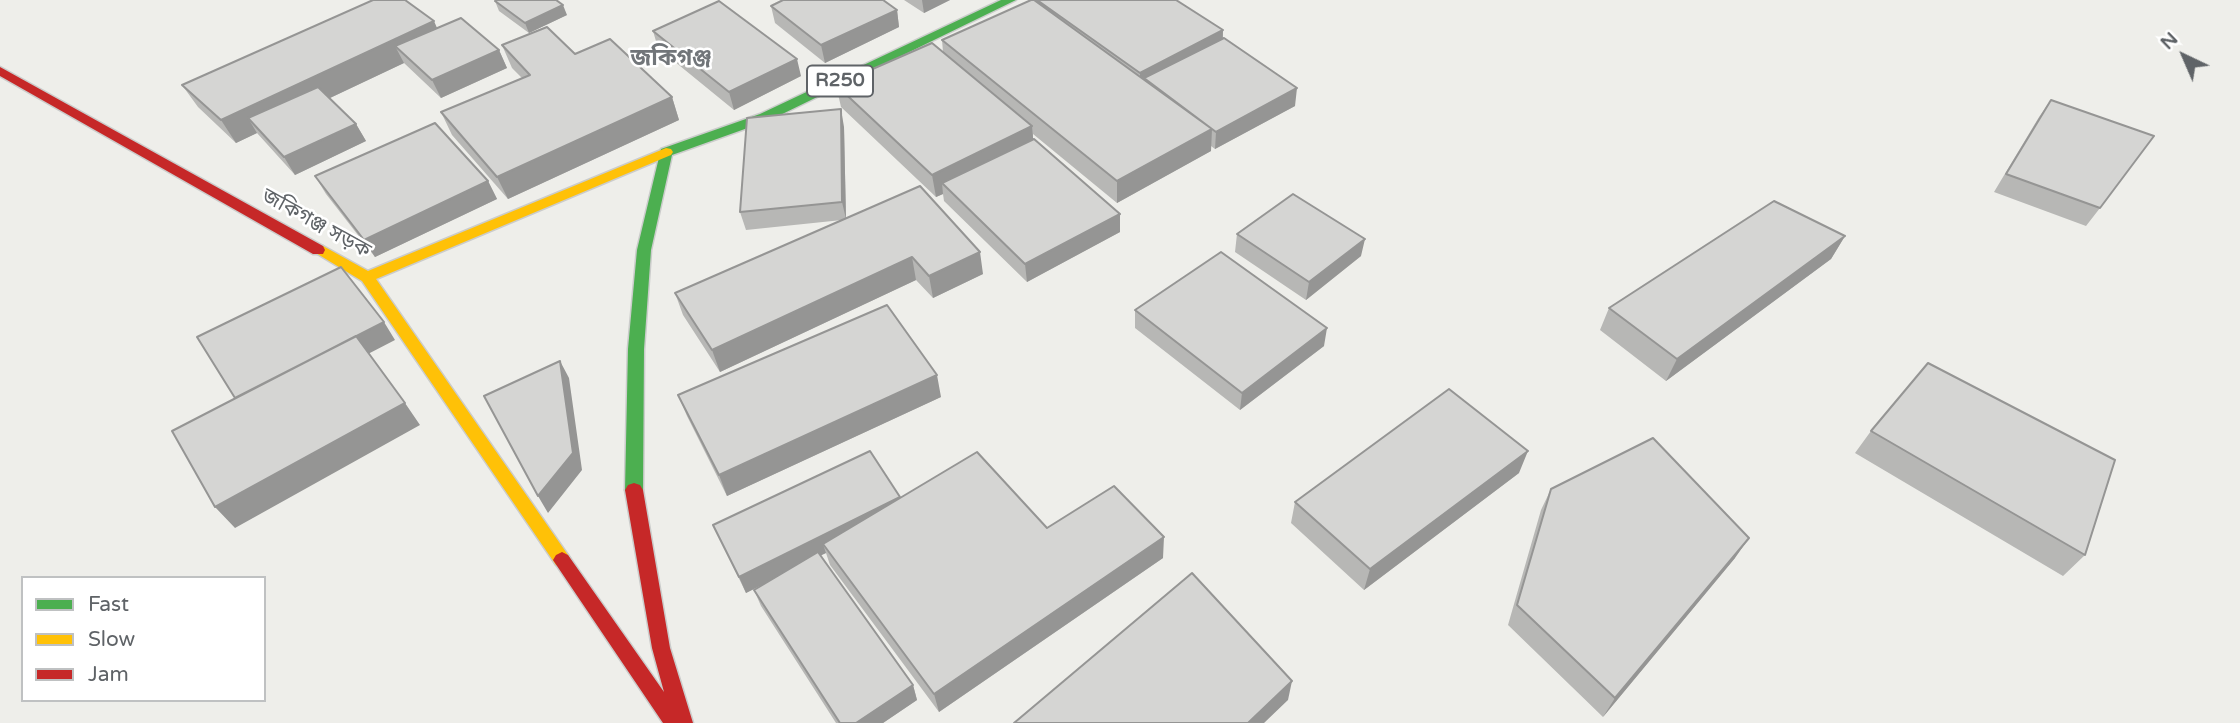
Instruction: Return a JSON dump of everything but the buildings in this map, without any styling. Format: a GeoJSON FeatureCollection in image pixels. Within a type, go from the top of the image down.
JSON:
{"type":"FeatureCollection","features":[{"type":"Feature","properties":{"kind":"main road","name":"R250"},"geometry":{"type":"LineString","coordinates":[[666,152],[765,117],[1010,0]]}},
{"type":"Feature","properties":{"kind":"main road","name":"জকিগঞ্জ সড়ক"},"geometry":{"type":"LineString","coordinates":[[0,71],[367,277],[666,152]]}},
{"type":"Feature","properties":{"kind":"main road"},"geometry":{"type":"LineString","coordinates":[[666,152],[644,250],[636,349],[633,485],[661,648],[683,723]]}},
{"type":"Feature","properties":{"kind":"main road"},"geometry":{"type":"LineString","coordinates":[[367,277],[674,723]]}},
{"type":"Feature","properties":{"kind":"traffic: fast"},"geometry":{"type":"LineString","coordinates":[[666,152],[765,117],[1010,0]]}},
{"type":"Feature","properties":{"kind":"traffic: fast"},"geometry":{"type":"LineString","coordinates":[[634,490],[636,349],[644,250],[666,152]]}},
{"type":"Feature","properties":{"kind":"traffic: slow"},"geometry":{"type":"LineString","coordinates":[[318,250],[367,277],[666,152]]}},
{"type":"Feature","properties":{"kind":"traffic: slow"},"geometry":{"type":"LineString","coordinates":[[367,277],[562,560]]}},
{"type":"Feature","properties":{"kind":"traffic: jam"},"geometry":{"type":"LineString","coordinates":[[0,71],[318,250]]}},
{"type":"Feature","properties":{"kind":"traffic: jam"},"geometry":{"type":"LineString","coordinates":[[634,490],[661,648],[683,723]]}},
{"type":"Feature","properties":{"kind":"traffic: jam"},"geometry":{"type":"LineString","coordinates":[[562,560],[671,718]]}},
{"type":"Feature","properties":{"kind":"district","name":"জকিগঞ্জ"},"geometry":{"type":"Point","coordinates":[671,59]}}]}
